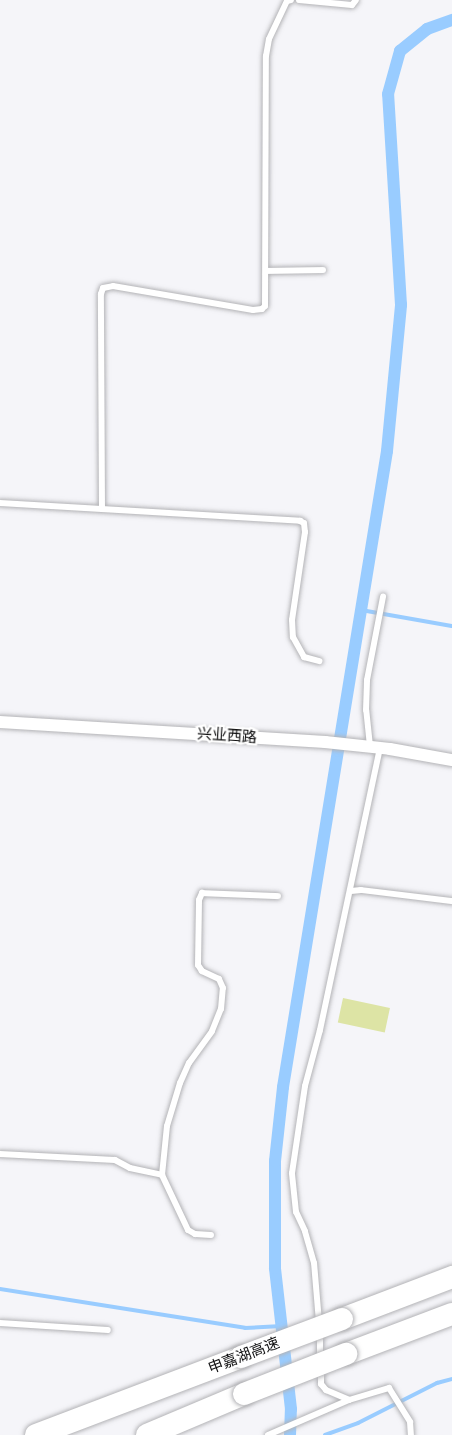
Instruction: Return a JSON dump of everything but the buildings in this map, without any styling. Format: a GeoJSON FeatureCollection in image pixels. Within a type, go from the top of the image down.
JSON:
{"type":"FeatureCollection","features":[{"type":"Feature","properties":{"kind":"highway","name":"申嘉湖高速"},"geometry":{"type":"LineString","coordinates":[[36,1435],[452,1277]]}},
{"type":"Feature","properties":{"kind":"highway"},"geometry":{"type":"LineString","coordinates":[[147,1435],[244,1394],[452,1314]]}},
{"type":"Feature","properties":{"kind":"street","name":"兴业西路"},"geometry":{"type":"LineString","coordinates":[[0,722],[326,742],[371,746],[452,760]]}},
{"type":"Feature","properties":{"kind":"lane"},"geometry":{"type":"LineString","coordinates":[[102,509],[101,294],[103,288],[113,286],[262,309],[265,306],[266,56],[269,39],[287,2],[291,0]]}},
{"type":"Feature","properties":{"kind":"lane"},"geometry":{"type":"LineString","coordinates":[[299,0],[351,5],[356,0]]}},
{"type":"Feature","properties":{"kind":"lane"},"geometry":{"type":"LineString","coordinates":[[266,271],[323,270]]}},
{"type":"Feature","properties":{"kind":"lane"},"geometry":{"type":"LineString","coordinates":[[0,503],[304,523],[305,532],[292,620],[293,637],[304,657],[319,661]]}},
{"type":"Feature","properties":{"kind":"lane"},"geometry":{"type":"LineString","coordinates":[[349,1400],[334,1396],[321,1384],[314,1263],[305,1232],[296,1212],[292,1173],[305,1086],[351,891],[371,746],[366,710],[367,680],[383,597]]}},
{"type":"Feature","properties":{"kind":"lane"},"geometry":{"type":"LineString","coordinates":[[351,891],[361,890],[452,902]]}},
{"type":"Feature","properties":{"kind":"lane"},"geometry":{"type":"LineString","coordinates":[[211,1235],[195,1234],[188,1230],[162,1175],[167,1126],[180,1083],[197,1050],[213,1032],[222,1009],[223,988],[219,979],[202,971],[198,965],[199,900],[202,893],[278,896]]}},
{"type":"Feature","properties":{"kind":"lane"},"geometry":{"type":"LineString","coordinates":[[0,1154],[115,1161],[150,1174],[162,1175]]}},
{"type":"Feature","properties":{"kind":"lane"},"geometry":{"type":"LineString","coordinates":[[0,1323],[108,1330]]}},
{"type":"Feature","properties":{"kind":"lane"},"geometry":{"type":"LineString","coordinates":[[268,1435],[349,1400],[389,1388],[410,1422],[411,1435]]}},
{"type":"Feature","properties":{"kind":"green space"},"geometry":{"type":"Polygon","coordinates":[[[343,998],[390,1008],[385,1032],[338,1022],[343,998]]]}},
{"type":"Feature","properties":{"kind":"waterway"},"geometry":{"type":"LineString","coordinates":[[290,1435],[291,1409],[275,1268],[275,1161],[283,1087],[387,451],[401,305],[388,94],[400,51],[427,29],[452,20]]}},
{"type":"Feature","properties":{"kind":"waterway"},"geometry":{"type":"LineString","coordinates":[[361,610],[452,626]]}},
{"type":"Feature","properties":{"kind":"waterway"},"geometry":{"type":"LineString","coordinates":[[0,1289],[245,1328],[282,1326]]}},
{"type":"Feature","properties":{"kind":"waterway"},"geometry":{"type":"LineString","coordinates":[[325,1435],[358,1423],[437,1383],[452,1379]]}}]}
